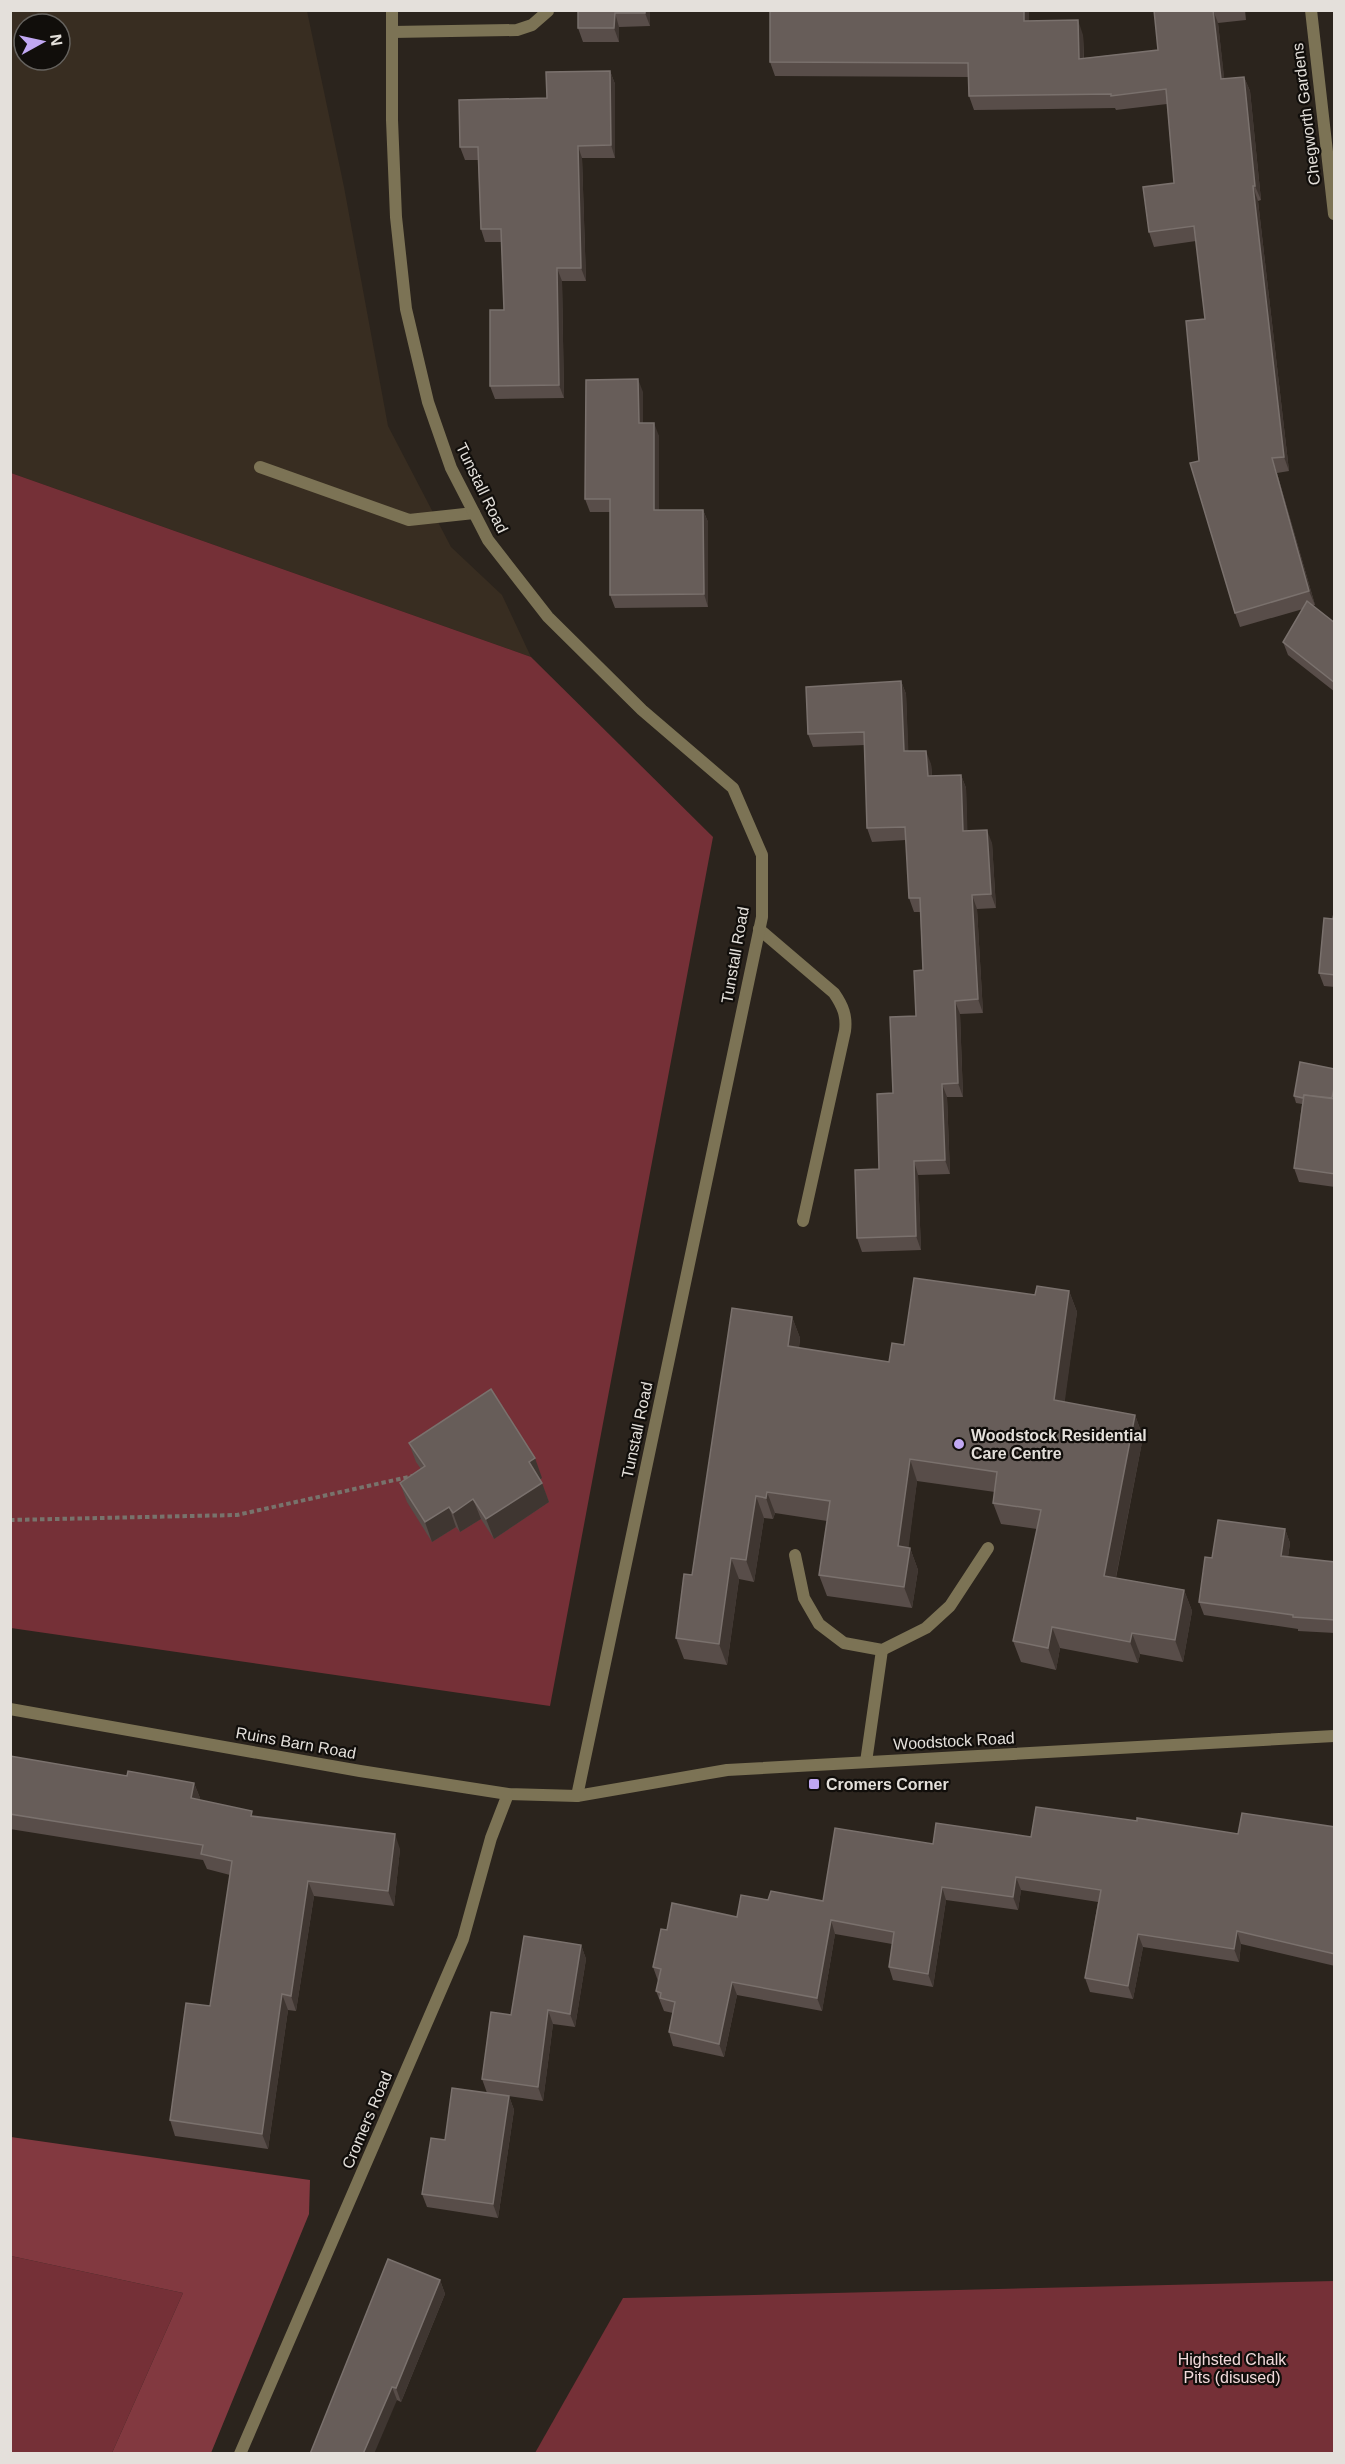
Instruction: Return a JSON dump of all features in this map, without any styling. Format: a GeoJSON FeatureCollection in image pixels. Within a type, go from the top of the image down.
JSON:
{"type":"FeatureCollection","features":[{"type":"Feature","properties":{"kind":"street","name":"Tunstall Road"},"geometry":{"type":"LineString","coordinates":[[392,10],[392,120],[396,217],[406,309],[428,402],[451,468],[488,540],[548,617],[642,710],[733,788],[762,855],[762,916],[577,1796]]}},
{"type":"Feature","properties":{"kind":"street","name":"Chegworth Gardens"},"geometry":{"type":"LineString","coordinates":[[1311,10],[1335,214]]}},
{"type":"Feature","properties":{"kind":"street"},"geometry":{"type":"LineString","coordinates":[[392,32],[517,30],[532,25],[548,11]]}},
{"type":"Feature","properties":{"kind":"street"},"geometry":{"type":"LineString","coordinates":[[260,467],[409,520],[474,513]]}},
{"type":"Feature","properties":{"kind":"street"},"geometry":{"type":"LineString","coordinates":[[759,929],[834,993],[842,1003],[846,1018],[846,1031],[803,1221]]}},
{"type":"Feature","properties":{"kind":"street"},"geometry":{"type":"LineString","coordinates":[[795,1555],[804,1598],[819,1624],[844,1643],[882,1650],[926,1628],[950,1606],[988,1548]]}},
{"type":"Feature","properties":{"kind":"street"},"geometry":{"type":"LineString","coordinates":[[866,1762],[882,1650]]}},
{"type":"Feature","properties":{"kind":"street","name":"Ruins Barn Road"},"geometry":{"type":"LineString","coordinates":[[10,1709],[360,1771],[508,1794],[577,1796]]}},
{"type":"Feature","properties":{"kind":"street","name":"Woodstock Road"},"geometry":{"type":"LineString","coordinates":[[577,1796],[727,1770],[1335,1736]]}},
{"type":"Feature","properties":{"kind":"street","name":"Cromers Road"},"geometry":{"type":"LineString","coordinates":[[240,2454],[463,1939],[491,1838],[508,1794]]}},
{"type":"Feature","properties":{"kind":"path"},"geometry":{"type":"LineString","coordinates":[[10,1520],[237,1515],[423,1474]]}},
{"type":"Feature","properties":{"kind":"shaded area"},"geometry":{"type":"Polygon","coordinates":[[[11,11],[307,11],[344,187],[388,426],[451,547],[502,595],[531,657],[11,473],[11,11]]]}},
{"type":"Feature","properties":{"kind":"shaded area"},"geometry":{"type":"Polygon","coordinates":[[[11,2137],[310,2180],[309,2214],[211,2453],[112,2453],[183,2293],[11,2256],[11,2137]]]}},
{"type":"Feature","properties":{"kind":"green space"},"geometry":{"type":"Polygon","coordinates":[[[11,473],[531,657],[713,837],[550,1706],[11,1628],[11,473]]]}},
{"type":"Feature","properties":{"kind":"green space"},"geometry":{"type":"Polygon","coordinates":[[[11,2256],[183,2293],[112,2453],[11,2454],[11,2256]]]}},
{"type":"Feature","properties":{"kind":"green space","name":"Highsted Chalk Pits (disused)"},"geometry":{"type":"Polygon","coordinates":[[[1334,2281],[1334,2453],[535,2453],[623,2298],[1334,2281]]]}},
{"type":"Feature","properties":{"kind":"building"},"geometry":{"type":"Polygon","coordinates":[[[578,10],[645,10],[645,13],[615,13],[614,28],[578,28],[578,10]]]}},
{"type":"Feature","properties":{"kind":"building"},"geometry":{"type":"Polygon","coordinates":[[[770,10],[1024,10],[1024,21],[1078,20],[1079,59],[1158,50],[1154,10],[1213,10],[1221,79],[1244,77],[1255,186],[1253,186],[1284,457],[1272,458],[1309,591],[1235,613],[1190,463],[1199,461],[1186,321],[1205,319],[1194,226],[1149,232],[1143,187],[1174,183],[1166,89],[1111,96],[1111,94],[969,96],[968,63],[770,62],[770,10]]]}},
{"type":"Feature","properties":{"kind":"building"},"geometry":{"type":"Polygon","coordinates":[[[610,71],[611,145],[578,146],[581,268],[557,268],[559,385],[490,386],[490,310],[504,310],[501,229],[481,229],[478,147],[460,147],[459,100],[547,98],[546,72],[610,71]]]}},
{"type":"Feature","properties":{"kind":"building"},"geometry":{"type":"Polygon","coordinates":[[[638,379],[639,423],[654,423],[654,510],[703,510],[704,594],[610,595],[610,499],[585,499],[586,380],[638,379]]]}},
{"type":"Feature","properties":{"kind":"building"},"geometry":{"type":"Polygon","coordinates":[[[1307,601],[1335,623],[1335,683],[1283,642],[1307,601]]]}},
{"type":"Feature","properties":{"kind":"building"},"geometry":{"type":"Polygon","coordinates":[[[901,681],[904,751],[926,751],[928,776],[961,775],[963,831],[987,830],[991,894],[972,895],[978,999],[955,1001],[958,1083],[942,1084],[945,1160],[914,1161],[916,1236],[857,1238],[855,1170],[879,1169],[877,1094],[893,1093],[890,1017],[916,1016],[914,971],[923,970],[920,898],[909,898],[905,827],[867,828],[864,732],[808,734],[806,687],[901,681]]]}},
{"type":"Feature","properties":{"kind":"building"},"geometry":{"type":"Polygon","coordinates":[[[1335,908],[1335,975],[1319,973],[1324,918],[1333,919],[1335,908]]]}},
{"type":"Feature","properties":{"kind":"building"},"geometry":{"type":"Polygon","coordinates":[[[1300,1062],[1335,1069],[1332,1098],[1294,1096],[1300,1062]]]}},
{"type":"Feature","properties":{"kind":"building"},"geometry":{"type":"Polygon","coordinates":[[[1304,1095],[1335,1099],[1335,1174],[1294,1168],[1304,1095]]]}},
{"type":"Feature","properties":{"kind":"building"},"geometry":{"type":"Polygon","coordinates":[[[914,1278],[1035,1295],[1037,1286],[1069,1291],[1054,1400],[1135,1415],[1104,1576],[1184,1590],[1175,1640],[1132,1633],[1130,1642],[1052,1627],[1048,1648],[1013,1641],[1041,1510],[993,1503],[997,1472],[910,1459],[898,1546],[910,1548],[904,1587],[819,1575],[830,1501],[767,1492],[766,1498],[756,1496],[746,1560],[731,1558],[719,1644],[676,1638],[684,1574],[692,1575],[732,1308],[792,1317],[788,1346],[889,1362],[892,1343],[904,1345],[914,1278]]]}},
{"type":"Feature","properties":{"kind":"building"},"geometry":{"type":"Polygon","coordinates":[[[491,1389],[535,1458],[529,1462],[542,1483],[486,1519],[473,1499],[453,1513],[449,1507],[425,1522],[400,1483],[425,1466],[409,1443],[491,1389]]]}},
{"type":"Feature","properties":{"kind":"building"},"geometry":{"type":"Polygon","coordinates":[[[1218,1520],[1285,1529],[1281,1556],[1335,1562],[1335,1620],[1293,1617],[1293,1615],[1199,1602],[1205,1557],[1212,1558],[1218,1520]]]}},
{"type":"Feature","properties":{"kind":"building"},"geometry":{"type":"Polygon","coordinates":[[[10,1756],[127,1776],[128,1771],[194,1783],[191,1798],[252,1811],[251,1816],[395,1834],[388,1891],[308,1881],[291,1996],[282,1994],[262,2134],[170,2120],[186,2003],[210,2006],[232,1861],[201,1854],[203,1845],[10,1814],[10,1756]]]}},
{"type":"Feature","properties":{"kind":"building"},"geometry":{"type":"Polygon","coordinates":[[[1036,1807],[1137,1821],[1137,1818],[1238,1834],[1242,1813],[1335,1827],[1335,1954],[1237,1931],[1234,1949],[1138,1934],[1128,1986],[1085,1978],[1101,1890],[1016,1877],[1013,1897],[942,1887],[928,1974],[889,1967],[894,1932],[831,1920],[817,1998],[732,1982],[719,2044],[669,2032],[675,2002],[660,1998],[661,1993],[656,1991],[661,1969],[653,1967],[661,1929],[667,1930],[672,1903],[737,1917],[741,1895],[768,1900],[771,1891],[823,1901],[835,1828],[933,1844],[936,1823],[1031,1837],[1036,1807]]]}},
{"type":"Feature","properties":{"kind":"building"},"geometry":{"type":"Polygon","coordinates":[[[524,1936],[581,1945],[570,2014],[548,2010],[538,2087],[482,2079],[491,2012],[511,2015],[524,1936]]]}},
{"type":"Feature","properties":{"kind":"building"},"geometry":{"type":"Polygon","coordinates":[[[452,2088],[509,2096],[493,2204],[422,2194],[431,2138],[445,2140],[452,2088]]]}},
{"type":"Feature","properties":{"kind":"building"},"geometry":{"type":"Polygon","coordinates":[[[388,2259],[440,2280],[396,2388],[392,2387],[363,2454],[310,2454],[388,2259]]]}},
{"type":"Feature","properties":{"kind":"place","name":"Woodstock Residential Care Centre"},"geometry":{"type":"Point","coordinates":[959,1444]}},
{"type":"Feature","properties":{"kind":"place","name":"Cromers Corner"},"geometry":{"type":"Point","coordinates":[814,1784]}}]}
